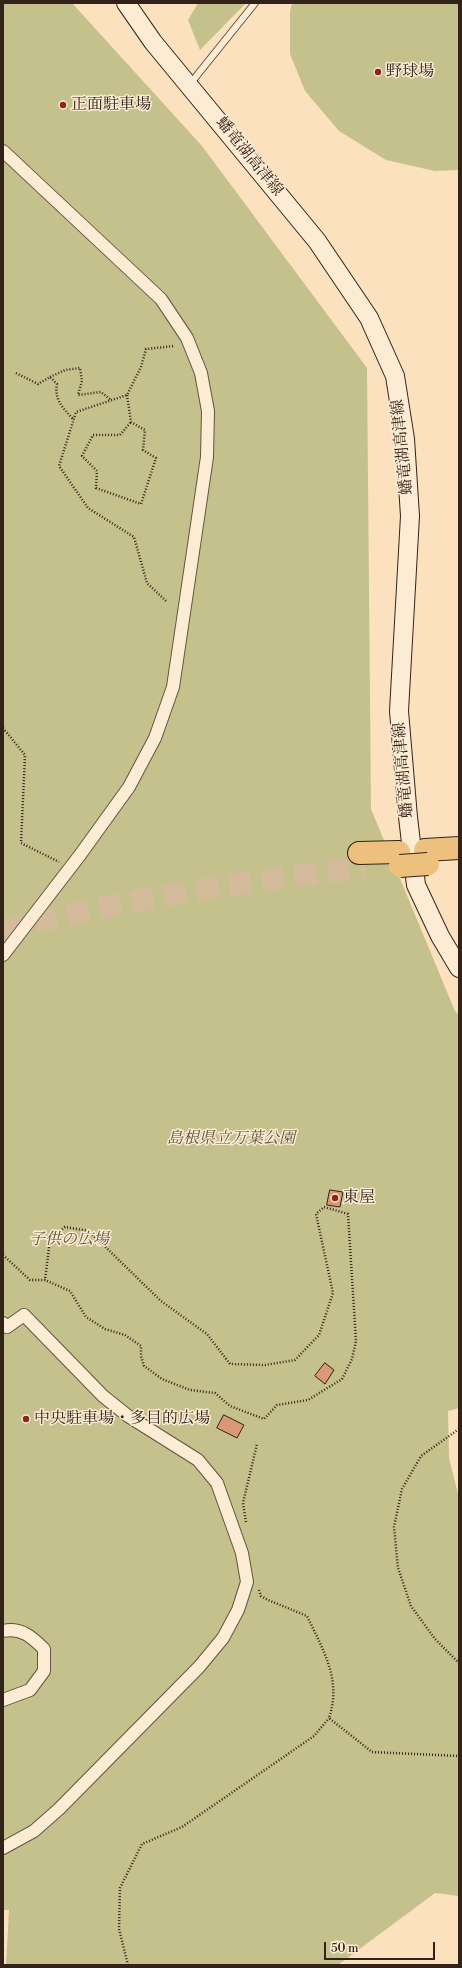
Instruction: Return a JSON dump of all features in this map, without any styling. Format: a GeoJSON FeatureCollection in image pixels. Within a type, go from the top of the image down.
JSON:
{"type":"FeatureCollection","features":[{"type":"Feature","properties":{"kind":"highway"},"geometry":{"type":"LineString","coordinates":[[362,860],[426,857],[459,848]]}},
{"type":"Feature","properties":{"kind":"highway"},"geometry":{"type":"LineString","coordinates":[[426,857],[459,861]]}},
{"type":"Feature","properties":{"kind":"main road","name":"蟠竜湖高津線"},"geometry":{"type":"LineString","coordinates":[[126,3],[153,42],[317,241],[369,318],[395,376],[405,439],[410,516],[399,711],[408,817],[416,885],[440,936],[459,968]]}},
{"type":"Feature","properties":{"kind":"street"},"geometry":{"type":"LineString","coordinates":[[3,151],[161,299],[187,338],[201,373],[208,411],[207,457],[173,687],[155,738],[129,787],[80,855],[3,955]]}},
{"type":"Feature","properties":{"kind":"street"},"geometry":{"type":"LineString","coordinates":[[3,1323],[7,1327],[24,1315],[103,1396],[128,1416],[198,1460],[217,1483],[242,1552],[247,1582],[238,1610],[223,1638],[199,1667],[58,1809],[34,1830],[3,1848]]}},
{"type":"Feature","properties":{"kind":"street"},"geometry":{"type":"LineString","coordinates":[[3,1631],[12,1629],[29,1634],[44,1649],[44,1671],[30,1690],[3,1700]]}},
{"type":"Feature","properties":{"kind":"lane"},"geometry":{"type":"LineString","coordinates":[[189,84],[255,3]]}},
{"type":"Feature","properties":{"kind":"path"},"geometry":{"type":"LineString","coordinates":[[131,422],[145,430],[143,450],[156,458],[141,504],[96,488],[97,471],[82,456],[93,435],[120,436],[131,422],[127,395],[141,367],[146,349],[174,346]]}},
{"type":"Feature","properties":{"kind":"path"},"geometry":{"type":"LineString","coordinates":[[16,373],[38,384],[66,370],[80,368],[82,381],[78,395],[101,392],[111,400]]}},
{"type":"Feature","properties":{"kind":"path"},"geometry":{"type":"LineString","coordinates":[[50,377],[57,384],[56,391],[60,405],[73,419]]}},
{"type":"Feature","properties":{"kind":"path"},"geometry":{"type":"LineString","coordinates":[[127,395],[76,412],[59,466],[88,508],[134,537],[147,583],[166,601]]}},
{"type":"Feature","properties":{"kind":"path"},"geometry":{"type":"LineString","coordinates":[[3,728],[25,755],[21,843],[60,863]]}},
{"type":"Feature","properties":{"kind":"path"},"geometry":{"type":"LineString","coordinates":[[3,1255],[30,1280],[45,1280],[70,1291],[86,1317],[105,1329],[125,1335],[141,1346],[141,1356],[144,1366],[162,1379],[190,1390],[215,1393],[230,1406],[264,1419],[277,1405],[308,1400],[342,1379],[352,1359],[356,1341],[348,1214],[324,1207],[316,1214],[334,1294],[319,1335],[295,1360],[265,1366],[230,1364],[207,1334],[161,1301],[89,1231],[64,1227],[50,1240],[45,1280]]}},
{"type":"Feature","properties":{"kind":"path"},"geometry":{"type":"LineString","coordinates":[[459,1429],[421,1456],[402,1489],[394,1527],[398,1568],[411,1606],[435,1639],[459,1663]]}},
{"type":"Feature","properties":{"kind":"path"},"geometry":{"type":"LineString","coordinates":[[247,1525],[243,1503],[257,1444]]}},
{"type":"Feature","properties":{"kind":"path"},"geometry":{"type":"LineString","coordinates":[[128,1965],[119,1929],[120,1888],[142,1844],[182,1827],[314,1736],[329,1718],[334,1704],[331,1668],[307,1616],[261,1596],[256,1584]]}},
{"type":"Feature","properties":{"kind":"path"},"geometry":{"type":"LineString","coordinates":[[329,1718],[372,1752],[459,1756]]}},
{"type":"Feature","properties":{"kind":"green space","name":"島根県立万葉公園"},"geometry":{"type":"Polygon","coordinates":[[[3,3],[72,3],[202,146],[367,368],[371,809],[455,1011],[459,1015],[459,1408],[448,1411],[449,1458],[459,1498],[459,1896],[435,1893],[338,1965],[6,1965],[9,1910],[3,1910],[3,3]]]}},
{"type":"Feature","properties":{"kind":"green space"},"geometry":{"type":"Polygon","coordinates":[[[198,3],[246,3],[200,50],[188,20],[198,3]]]}},
{"type":"Feature","properties":{"kind":"green space","name":"野球場"},"geometry":{"type":"Polygon","coordinates":[[[292,3],[459,3],[459,170],[435,171],[386,160],[339,131],[305,91],[290,54],[290,11],[292,3]]]}},
{"type":"Feature","properties":{"kind":"building","name":"東屋"},"geometry":{"type":"Polygon","coordinates":[[[330,1190],[343,1192],[340,1207],[327,1205],[330,1190]]]}},
{"type":"Feature","properties":{"kind":"building"},"geometry":{"type":"Polygon","coordinates":[[[325,1363],[334,1370],[325,1384],[315,1376],[325,1363]]]}},
{"type":"Feature","properties":{"kind":"building"},"geometry":{"type":"Polygon","coordinates":[[[224,1415],[244,1425],[237,1438],[217,1428],[224,1415]]]}},
{"type":"Feature","properties":{"kind":"tunnel"},"geometry":{"type":"LineString","coordinates":[[3,931],[137,901],[228,885],[365,867]]}},
{"type":"Feature","properties":{"kind":"place","name":"野球場"},"geometry":{"type":"Point","coordinates":[378,72]}},
{"type":"Feature","properties":{"kind":"place","name":"正面駐車場"},"geometry":{"type":"Point","coordinates":[63,105]}},
{"type":"Feature","properties":{"kind":"place","name":"東屋"},"geometry":{"type":"Point","coordinates":[335,1198]}},
{"type":"Feature","properties":{"kind":"place","name":"中央駐車場・多目的広場"},"geometry":{"type":"Point","coordinates":[26,1419]}},
{"type":"Feature","properties":{"kind":"park label","name":"子供の広場"},"geometry":{"type":"Point","coordinates":[69,1240]}}]}
